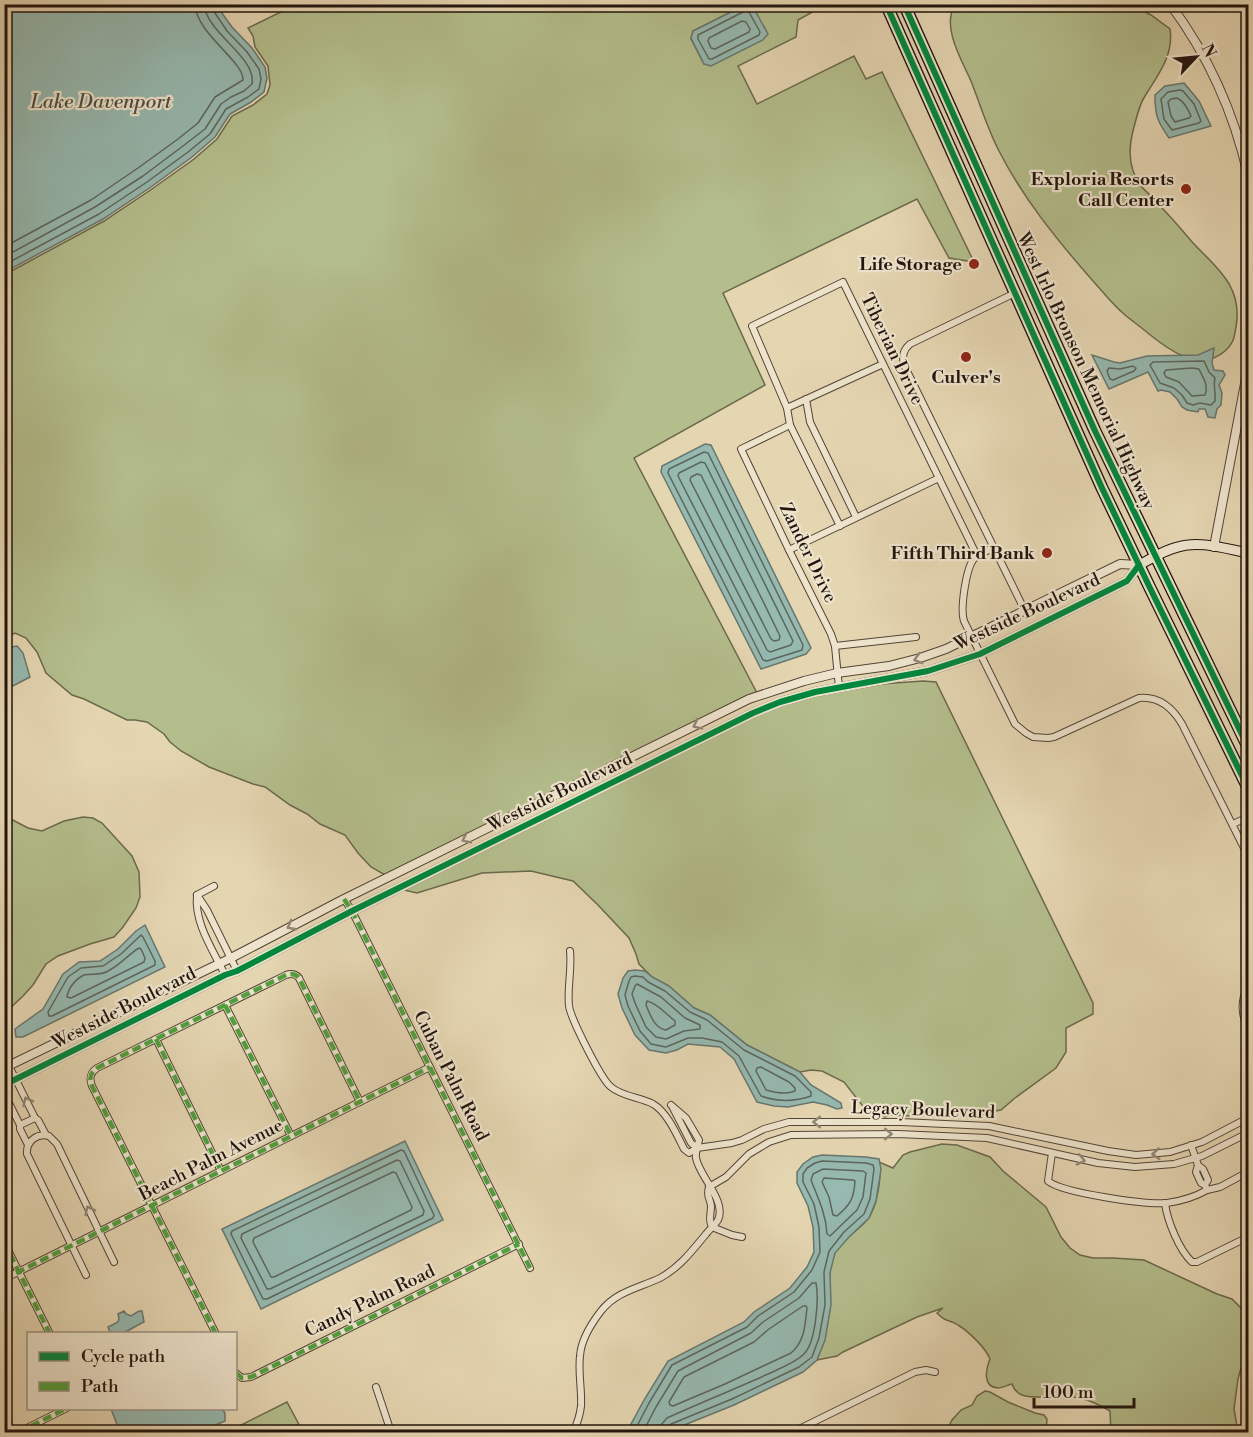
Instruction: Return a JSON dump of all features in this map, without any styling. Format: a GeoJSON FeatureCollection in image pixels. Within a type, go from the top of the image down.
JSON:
{"type":"FeatureCollection","features":[{"type":"Feature","properties":{"kind":"highway","name":"West Irlo Bronson Memorial Highway"},"geometry":{"type":"LineString","coordinates":[[886,4],[1102,488],[1248,788]]}},
{"type":"Feature","properties":{"kind":"highway"},"geometry":{"type":"LineString","coordinates":[[893,4],[901,10],[906,8]]}},
{"type":"Feature","properties":{"kind":"highway","name":"West Irlo Bronson Memorial Highway"},"geometry":{"type":"LineString","coordinates":[[906,8],[1095,431],[1248,747]]}},
{"type":"Feature","properties":{"kind":"highway"},"geometry":{"type":"LineString","coordinates":[[892,18],[906,25],[923,47]]}},
{"type":"Feature","properties":{"kind":"highway"},"geometry":{"type":"LineString","coordinates":[[1002,265],[1017,280],[1029,283]]}},
{"type":"Feature","properties":{"kind":"highway"},"geometry":{"type":"LineString","coordinates":[[1015,293],[1026,298],[1041,310]]}},
{"type":"Feature","properties":{"kind":"main road"},"geometry":{"type":"LineString","coordinates":[[1139,565],[1155,556],[1186,545],[1248,553]]}},
{"type":"Feature","properties":{"kind":"street"},"geometry":{"type":"LineString","coordinates":[[1170,4],[1191,34],[1215,77],[1235,127],[1248,175]]}},
{"type":"Feature","properties":{"kind":"street","name":"Tiberian Drive"},"geometry":{"type":"LineString","coordinates":[[840,526],[790,425],[787,408],[752,326],[843,282],[977,556]]}},
{"type":"Feature","properties":{"kind":"street"},"geometry":{"type":"LineString","coordinates":[[1015,293],[915,342],[907,347],[903,355],[904,365],[1025,611]]}},
{"type":"Feature","properties":{"kind":"street"},"geometry":{"type":"LineString","coordinates":[[787,408],[883,364]]}},
{"type":"Feature","properties":{"kind":"street"},"geometry":{"type":"LineString","coordinates":[[1214,547],[1248,368]]}},
{"type":"Feature","properties":{"kind":"street"},"geometry":{"type":"LineString","coordinates":[[806,399],[810,422],[856,518]]}},
{"type":"Feature","properties":{"kind":"street","name":"Zander Drive"},"geometry":{"type":"LineString","coordinates":[[790,425],[741,449],[831,634],[839,688]]}},
{"type":"Feature","properties":{"kind":"street"},"geometry":{"type":"LineString","coordinates":[[789,550],[939,478]]}},
{"type":"Feature","properties":{"kind":"street"},"geometry":{"type":"LineString","coordinates":[[993,548],[977,556],[970,567],[962,616],[1011,718],[1020,729],[1033,737],[1048,738],[1062,735],[1139,698],[1154,698],[1165,703],[1182,724],[1248,856]]}},
{"type":"Feature","properties":{"kind":"street","name":"Westside Boulevard"},"geometry":{"type":"LineString","coordinates":[[7,1067],[231,958],[344,899],[749,699],[795,684],[920,658],[972,637],[1120,564],[1139,565]]}},
{"type":"Feature","properties":{"kind":"street","name":"Westside Boulevard"},"geometry":{"type":"LineString","coordinates":[[4,1085],[753,713],[815,692],[928,671],[980,654],[1127,581],[1139,565]]}},
{"type":"Feature","properties":{"kind":"street"},"geometry":{"type":"LineString","coordinates":[[834,646],[916,637]]}},
{"type":"Feature","properties":{"kind":"street"},"geometry":{"type":"LineString","coordinates":[[1233,824],[1248,817]]}},
{"type":"Feature","properties":{"kind":"street"},"geometry":{"type":"LineString","coordinates":[[197,895],[214,886]]}},
{"type":"Feature","properties":{"kind":"street"},"geometry":{"type":"LineString","coordinates":[[197,895],[205,906],[237,971]]}},
{"type":"Feature","properties":{"kind":"street"},"geometry":{"type":"LineString","coordinates":[[197,895],[198,916],[225,975]]}},
{"type":"Feature","properties":{"kind":"street","name":"Cuban Palm Road"},"geometry":{"type":"LineString","coordinates":[[344,899],[530,1268]]}},
{"type":"Feature","properties":{"kind":"street"},"geometry":{"type":"LineString","coordinates":[[205,933],[216,928]]}},
{"type":"Feature","properties":{"kind":"street"},"geometry":{"type":"LineString","coordinates":[[570,951],[569,1009],[602,1077],[611,1088],[653,1104],[666,1114],[684,1149],[689,1153],[697,1148]]}},
{"type":"Feature","properties":{"kind":"street"},"geometry":{"type":"LineString","coordinates":[[215,1332],[92,1086],[90,1075],[97,1068],[292,974],[297,976],[360,1102]]}},
{"type":"Feature","properties":{"kind":"street"},"geometry":{"type":"LineString","coordinates":[[1248,987],[1243,998],[1242,1009],[1248,1029]]}},
{"type":"Feature","properties":{"kind":"street"},"geometry":{"type":"LineString","coordinates":[[225,1005],[291,1136]]}},
{"type":"Feature","properties":{"kind":"street"},"geometry":{"type":"LineString","coordinates":[[156,1039],[221,1171]]}},
{"type":"Feature","properties":{"kind":"street"},"geometry":{"type":"LineString","coordinates":[[7,1067],[46,1135],[57,1144],[114,1262]]}},
{"type":"Feature","properties":{"kind":"street","name":"Beach Palm Avenue"},"geometry":{"type":"LineString","coordinates":[[4,1279],[430,1067]]}},
{"type":"Feature","properties":{"kind":"street"},"geometry":{"type":"LineString","coordinates":[[4,1093],[28,1145]]}},
{"type":"Feature","properties":{"kind":"street"},"geometry":{"type":"LineString","coordinates":[[573,1432],[581,1407],[580,1355],[585,1338],[597,1317],[603,1309],[627,1290],[671,1272],[718,1220],[720,1210],[714,1192],[709,1187],[696,1157],[699,1140],[686,1118],[671,1105],[666,1114]]}},
{"type":"Feature","properties":{"kind":"street"},"geometry":{"type":"LineString","coordinates":[[20,1125],[35,1118]]}},
{"type":"Feature","properties":{"kind":"street","name":"Legacy Boulevard"},"geometry":{"type":"LineString","coordinates":[[697,1148],[732,1143],[764,1129],[789,1122],[901,1122],[990,1126],[1136,1155],[1170,1152],[1202,1142],[1248,1118]]}},
{"type":"Feature","properties":{"kind":"street","name":"Legacy Boulevard"},"geometry":{"type":"LineString","coordinates":[[709,1187],[726,1177],[750,1154],[769,1142],[791,1135],[898,1134],[987,1138],[1098,1164],[1135,1167],[1196,1162],[1202,1156],[1248,1133]]}},
{"type":"Feature","properties":{"kind":"street"},"geometry":{"type":"LineString","coordinates":[[46,1135],[33,1139],[26,1151],[86,1275]]}},
{"type":"Feature","properties":{"kind":"street"},"geometry":{"type":"LineString","coordinates":[[1191,1145],[1196,1162],[1196,1172],[1206,1188]]}},
{"type":"Feature","properties":{"kind":"street"},"geometry":{"type":"LineString","coordinates":[[1052,1153],[1048,1181],[1058,1187],[1125,1201],[1165,1203],[1196,1196],[1206,1188],[1220,1187],[1248,1172]]}},
{"type":"Feature","properties":{"kind":"street"},"geometry":{"type":"LineString","coordinates":[[1165,1203],[1166,1213],[1185,1255],[1192,1262],[1197,1262],[1248,1237]]}},
{"type":"Feature","properties":{"kind":"street"},"geometry":{"type":"LineString","coordinates":[[712,1227],[742,1237]]}},
{"type":"Feature","properties":{"kind":"street"},"geometry":{"type":"LineString","coordinates":[[4,1242],[49,1332]]}},
{"type":"Feature","properties":{"kind":"street","name":"Candy Palm Road"},"geometry":{"type":"LineString","coordinates":[[237,1374],[242,1378],[251,1377],[519,1244]]}},
{"type":"Feature","properties":{"kind":"street"},"geometry":{"type":"LineString","coordinates":[[794,1432],[915,1372],[935,1371]]}},
{"type":"Feature","properties":{"kind":"street"},"geometry":{"type":"LineString","coordinates":[[376,1387],[391,1432]]}},
{"type":"Feature","properties":{"kind":"street"},"geometry":{"type":"LineString","coordinates":[[19,1432],[63,1410]]}},
{"type":"Feature","properties":{"kind":"street"},"geometry":{"type":"LineString","coordinates":[[4,1416],[13,1432]]}},
{"type":"Feature","properties":{"kind":"green space"},"geometry":{"type":"Polygon","coordinates":[[[297,4],[745,5],[693,31],[691,39],[704,64],[752,5],[825,5],[798,20],[796,37],[738,66],[757,104],[854,56],[866,79],[882,72],[974,262],[949,258],[917,199],[723,293],[765,385],[634,458],[757,693],[385,875],[371,867],[345,835],[320,824],[265,787],[209,767],[181,751],[164,734],[147,722],[127,720],[72,695],[46,673],[37,652],[26,638],[15,633],[5,638],[4,275],[104,221],[152,189],[194,159],[217,139],[232,116],[253,105],[267,94],[270,85],[268,66],[255,47],[253,36],[248,28],[297,4]]]}},
{"type":"Feature","properties":{"kind":"green space"},"geometry":{"type":"Polygon","coordinates":[[[955,5],[1132,5],[1170,29],[1170,47],[1167,56],[1143,99],[1137,115],[1131,143],[1131,166],[1142,187],[1219,270],[1232,290],[1236,301],[1236,327],[1232,343],[1225,351],[1210,359],[1194,360],[1165,346],[1116,307],[1053,234],[1007,167],[990,132],[954,43],[950,23],[955,5]]]}},
{"type":"Feature","properties":{"kind":"green space"},"geometry":{"type":"Polygon","coordinates":[[[936,682],[1093,1003],[1093,1014],[1066,1028],[1066,1052],[1056,1068],[1001,1110],[969,1117],[962,1115],[959,1111],[885,1117],[865,1109],[844,1082],[822,1071],[800,1072],[747,1045],[710,1015],[694,1008],[669,986],[652,977],[639,964],[629,938],[573,881],[531,871],[482,873],[417,893],[404,890],[754,716],[781,705],[815,696],[881,684],[936,682]]]}},
{"type":"Feature","properties":{"kind":"green space"},"geometry":{"type":"Polygon","coordinates":[[[5,816],[28,828],[42,831],[64,821],[83,817],[93,818],[102,823],[132,856],[139,872],[140,897],[136,908],[114,937],[58,956],[46,964],[33,985],[5,1011],[5,816]]]}},
{"type":"Feature","properties":{"kind":"green space"},"geometry":{"type":"Polygon","coordinates":[[[942,1144],[957,1145],[990,1157],[1046,1207],[1061,1237],[1080,1255],[1093,1258],[1144,1260],[1232,1299],[1248,1318],[1248,1354],[1242,1364],[1238,1379],[1234,1409],[1238,1432],[1111,1432],[1110,1411],[1090,1401],[1067,1396],[1028,1396],[1021,1394],[1012,1384],[1000,1388],[993,1387],[987,1381],[990,1359],[988,1355],[967,1331],[937,1313],[943,1308],[917,1317],[837,1356],[817,1360],[827,1328],[832,1258],[842,1243],[871,1215],[878,1192],[879,1162],[893,1168],[903,1155],[942,1144]]]}},
{"type":"Feature","properties":{"kind":"green space"},"geometry":{"type":"Polygon","coordinates":[[[985,1391],[1044,1415],[1047,1419],[1046,1432],[946,1432],[952,1420],[961,1410],[972,1405],[977,1396],[985,1391]]]}},
{"type":"Feature","properties":{"kind":"green space"},"geometry":{"type":"Polygon","coordinates":[[[287,1402],[303,1432],[232,1432],[235,1428],[287,1402]]]}},
{"type":"Feature","properties":{"kind":"water","name":"Lake Davenport"},"geometry":{"type":"Polygon","coordinates":[[[4,5],[216,5],[265,67],[267,78],[264,92],[230,114],[215,137],[151,187],[103,219],[5,272],[4,5]]]}},
{"type":"Feature","properties":{"kind":"water"},"geometry":{"type":"Polygon","coordinates":[[[745,5],[752,5],[768,34],[763,40],[711,66],[704,64],[691,38],[693,31],[745,5]]]}},
{"type":"Feature","properties":{"kind":"water"},"geometry":{"type":"Polygon","coordinates":[[[1184,83],[1199,101],[1211,126],[1169,138],[1158,118],[1155,95],[1165,86],[1184,83]]]}},
{"type":"Feature","properties":{"kind":"water"},"geometry":{"type":"Polygon","coordinates":[[[1214,348],[1212,363],[1214,370],[1223,371],[1225,375],[1219,385],[1222,393],[1221,405],[1217,409],[1215,418],[1208,417],[1205,409],[1199,409],[1198,412],[1187,410],[1170,392],[1158,391],[1148,372],[1109,389],[1092,355],[1120,363],[1147,356],[1198,355],[1214,348]]]}},
{"type":"Feature","properties":{"kind":"water"},"geometry":{"type":"Polygon","coordinates":[[[705,444],[711,445],[811,648],[806,654],[761,669],[661,472],[662,466],[705,444]]]}},
{"type":"Feature","properties":{"kind":"water"},"geometry":{"type":"Polygon","coordinates":[[[17,646],[23,653],[30,677],[5,690],[5,648],[17,646]]]}},
{"type":"Feature","properties":{"kind":"water"},"geometry":{"type":"Polygon","coordinates":[[[145,925],[165,967],[23,1037],[16,1037],[15,1029],[43,1009],[63,974],[79,962],[100,961],[118,949],[145,925]]]}},
{"type":"Feature","properties":{"kind":"water"},"geometry":{"type":"Polygon","coordinates":[[[628,971],[645,971],[669,986],[694,1008],[710,1015],[747,1045],[800,1072],[811,1085],[841,1103],[842,1108],[837,1109],[813,1102],[788,1107],[757,1102],[734,1059],[720,1047],[688,1044],[666,1053],[649,1050],[635,1035],[618,994],[623,978],[628,971]]]}},
{"type":"Feature","properties":{"kind":"water"},"geometry":{"type":"Polygon","coordinates":[[[405,1141],[443,1220],[261,1309],[222,1229],[405,1141]]]}},
{"type":"Feature","properties":{"kind":"water"},"geometry":{"type":"Polygon","coordinates":[[[822,1155],[879,1159],[881,1169],[876,1201],[869,1218],[835,1253],[830,1273],[831,1305],[825,1340],[817,1360],[803,1372],[734,1405],[667,1432],[629,1432],[644,1400],[668,1361],[744,1322],[754,1312],[790,1288],[807,1267],[814,1252],[813,1227],[808,1206],[797,1183],[797,1172],[813,1157],[822,1155]]]}},
{"type":"Feature","properties":{"kind":"water"},"geometry":{"type":"Polygon","coordinates":[[[124,1311],[131,1316],[142,1311],[144,1322],[124,1332],[110,1332],[108,1327],[118,1322],[118,1314],[124,1311]]]}},
{"type":"Feature","properties":{"kind":"water"},"geometry":{"type":"Polygon","coordinates":[[[111,1410],[223,1410],[225,1413],[225,1421],[199,1432],[120,1432],[111,1410]]]}},
{"type":"Feature","properties":{"kind":"marked path"},"geometry":{"type":"LineString","coordinates":[[344,899],[530,1268]]}},
{"type":"Feature","properties":{"kind":"marked path"},"geometry":{"type":"LineString","coordinates":[[215,1332],[92,1086],[90,1078],[92,1074],[97,1068],[292,974],[299,978],[360,1102]]}},
{"type":"Feature","properties":{"kind":"marked path"},"geometry":{"type":"LineString","coordinates":[[225,1005],[291,1136]]}},
{"type":"Feature","properties":{"kind":"marked path"},"geometry":{"type":"LineString","coordinates":[[156,1039],[221,1171]]}},
{"type":"Feature","properties":{"kind":"marked path"},"geometry":{"type":"LineString","coordinates":[[4,1279],[430,1067]]}},
{"type":"Feature","properties":{"kind":"marked path"},"geometry":{"type":"LineString","coordinates":[[4,1242],[49,1332]]}},
{"type":"Feature","properties":{"kind":"marked path"},"geometry":{"type":"LineString","coordinates":[[237,1374],[242,1378],[251,1377],[519,1244]]}},
{"type":"Feature","properties":{"kind":"marked path"},"geometry":{"type":"LineString","coordinates":[[19,1432],[63,1410]]}},
{"type":"Feature","properties":{"kind":"marked path"},"geometry":{"type":"LineString","coordinates":[[4,1416],[13,1432]]}},
{"type":"Feature","properties":{"kind":"cycle path"},"geometry":{"type":"LineString","coordinates":[[886,4],[1102,488],[1248,788]]}},
{"type":"Feature","properties":{"kind":"cycle path"},"geometry":{"type":"LineString","coordinates":[[904,4],[1095,431],[1248,747]]}},
{"type":"Feature","properties":{"kind":"cycle path"},"geometry":{"type":"LineString","coordinates":[[4,1085],[753,713],[815,692],[928,671],[980,654],[1127,581],[1139,565]]}},
{"type":"Feature","properties":{"kind":"place","name":"Exploria Resorts Call Center"},"geometry":{"type":"Point","coordinates":[1186,189]}},
{"type":"Feature","properties":{"kind":"place","name":"Life Storage"},"geometry":{"type":"Point","coordinates":[974,264]}},
{"type":"Feature","properties":{"kind":"place","name":"Culver's"},"geometry":{"type":"Point","coordinates":[966,357]}},
{"type":"Feature","properties":{"kind":"place","name":"Fifth Third Bank"},"geometry":{"type":"Point","coordinates":[1047,553]}}]}
